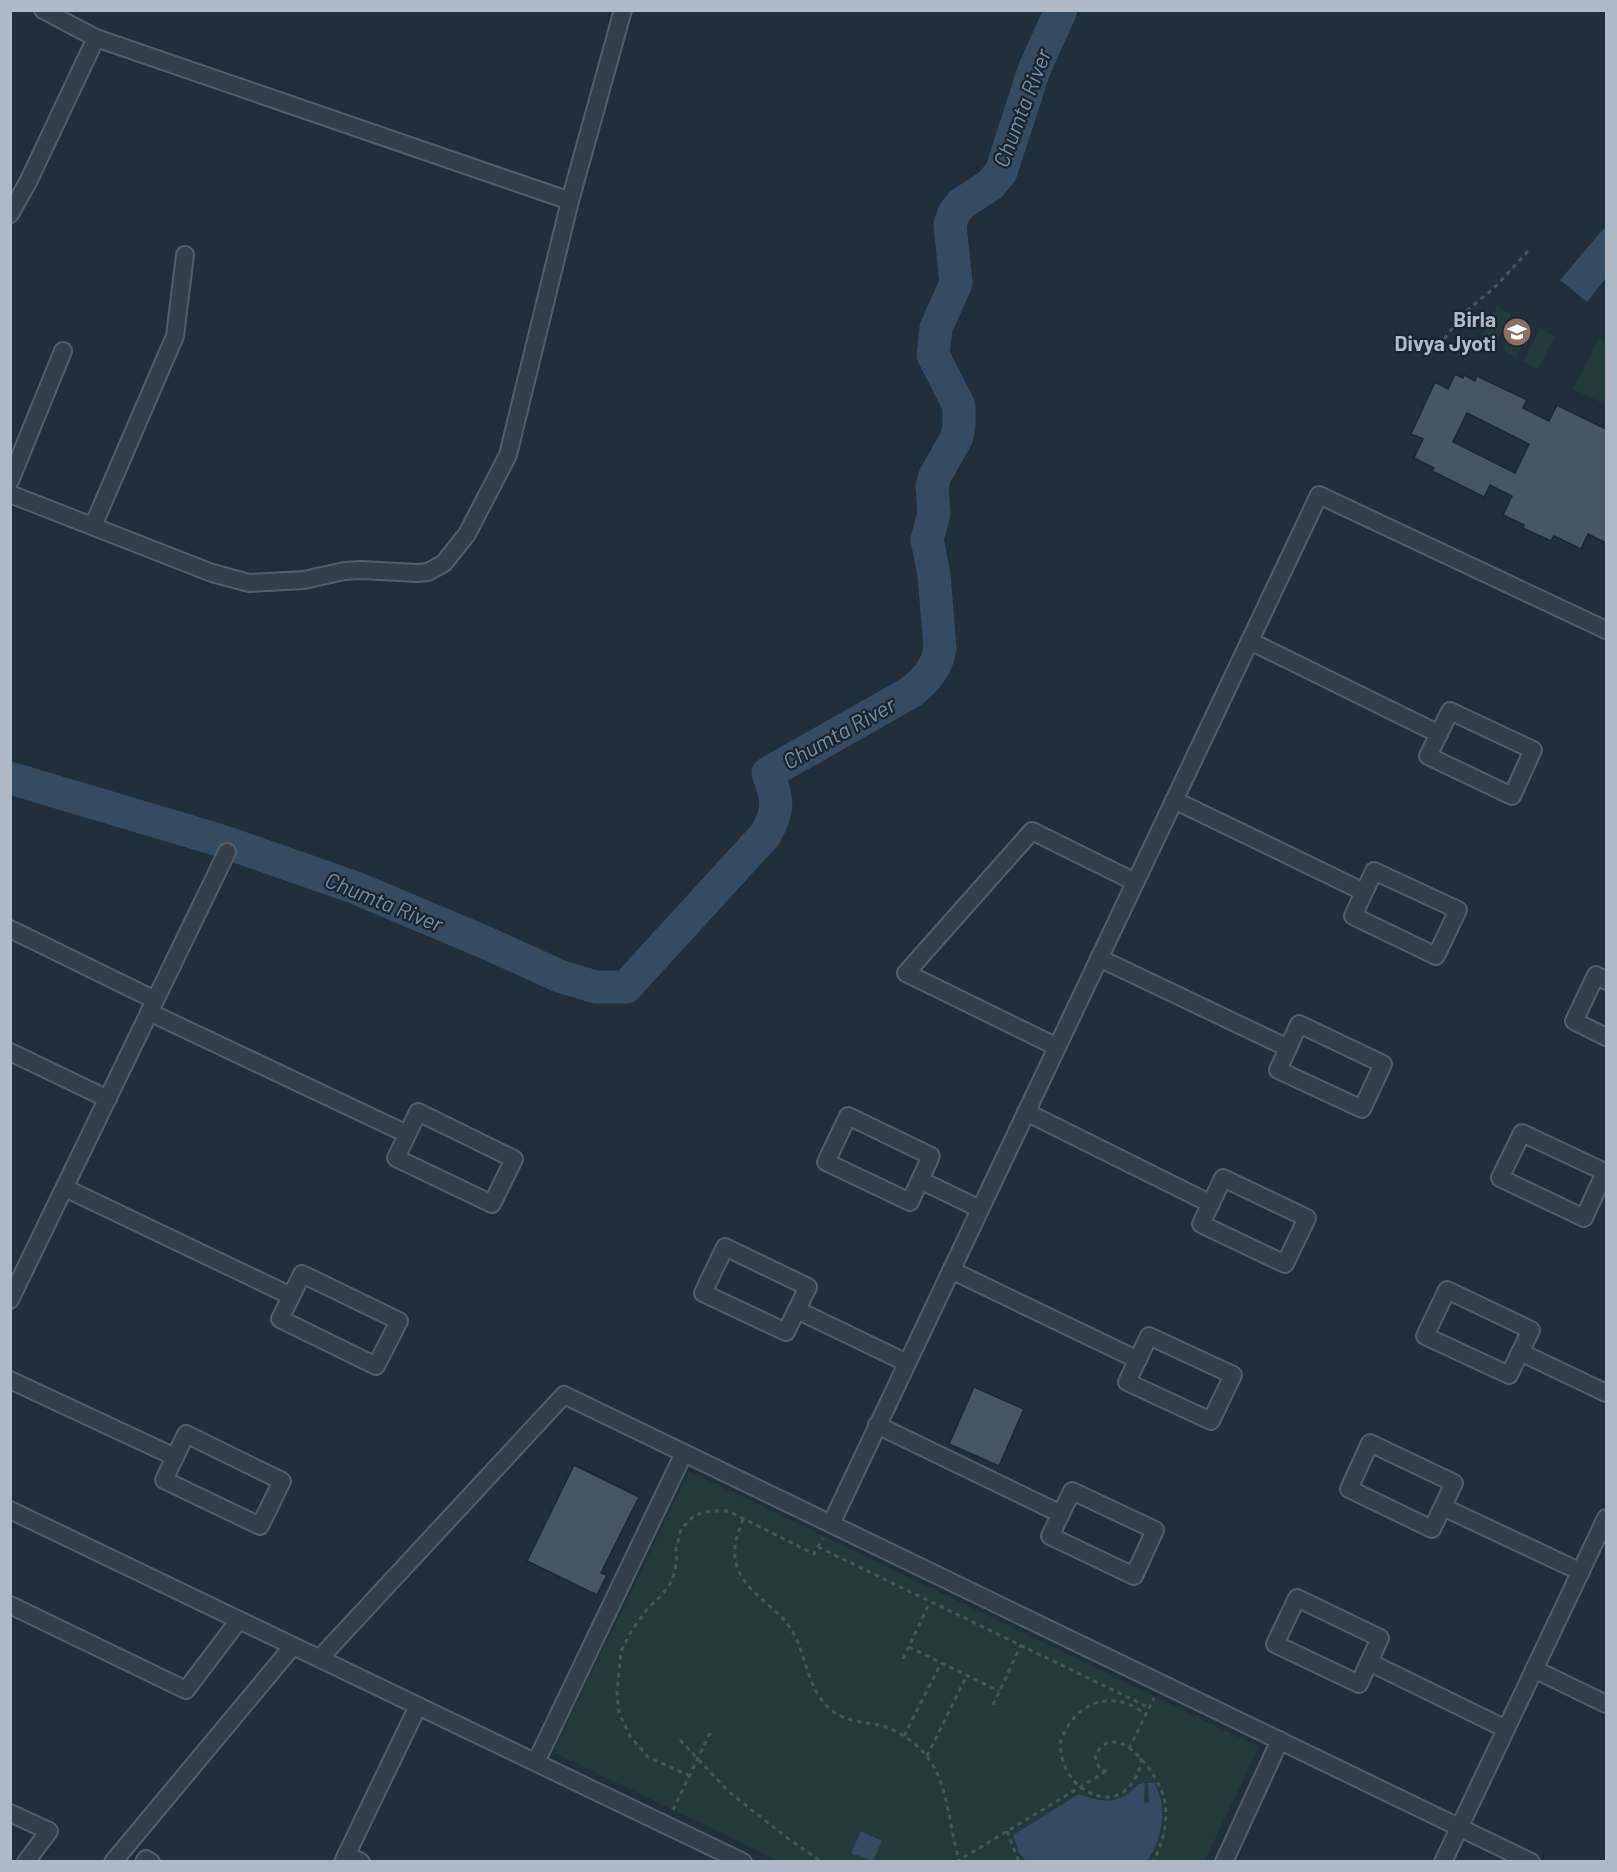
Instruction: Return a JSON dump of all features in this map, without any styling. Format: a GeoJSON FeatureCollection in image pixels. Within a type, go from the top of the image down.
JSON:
{"type":"FeatureCollection","features":[{"type":"Feature","properties":{"kind":"street"},"geometry":{"type":"LineString","coordinates":[[43,10],[96,38],[570,201]]}},
{"type":"Feature","properties":{"kind":"street"},"geometry":{"type":"LineString","coordinates":[[10,494],[212,573],[249,583],[304,580],[361,570],[428,572],[444,563],[467,534],[508,455],[570,201],[623,10]]}},
{"type":"Feature","properties":{"kind":"street"},"geometry":{"type":"LineString","coordinates":[[10,214],[28,182],[96,38]]}},
{"type":"Feature","properties":{"kind":"street"},"geometry":{"type":"LineString","coordinates":[[93,526],[175,336],[185,255]]}},
{"type":"Feature","properties":{"kind":"street"},"geometry":{"type":"LineString","coordinates":[[10,481],[63,351]]}},
{"type":"Feature","properties":{"kind":"street"},"geometry":{"type":"LineString","coordinates":[[831,1524],[1319,495],[1606,630]]}},
{"type":"Feature","properties":{"kind":"street"},"geometry":{"type":"LineString","coordinates":[[1250,641],[1439,734]]}},
{"type":"Feature","properties":{"kind":"street"},"geometry":{"type":"LineString","coordinates":[[1450,711],[1533,750],[1512,796],[1428,756],[1439,734],[1450,711]]}},
{"type":"Feature","properties":{"kind":"street"},"geometry":{"type":"LineString","coordinates":[[1174,800],[1364,892]]}},
{"type":"Feature","properties":{"kind":"street"},"geometry":{"type":"LineString","coordinates":[[1057,1047],[906,973],[1032,831],[1135,882]]}},
{"type":"Feature","properties":{"kind":"street"},"geometry":{"type":"LineString","coordinates":[[10,1300],[17,1272],[65,1188],[227,852]]}},
{"type":"Feature","properties":{"kind":"street"},"geometry":{"type":"LineString","coordinates":[[1374,871],[1458,910],[1436,956],[1353,916],[1364,892],[1374,871]]}},
{"type":"Feature","properties":{"kind":"street"},"geometry":{"type":"LineString","coordinates":[[10,928],[152,1006],[407,1134]]}},
{"type":"Feature","properties":{"kind":"street"},"geometry":{"type":"LineString","coordinates":[[1099,958],[1288,1048]]}},
{"type":"Feature","properties":{"kind":"street"},"geometry":{"type":"LineString","coordinates":[[1606,981],[1596,975],[1574,1021],[1606,1037]]}},
{"type":"Feature","properties":{"kind":"street"},"geometry":{"type":"LineString","coordinates":[[1299,1024],[1383,1064],[1362,1109],[1278,1070],[1288,1048],[1299,1024]]}},
{"type":"Feature","properties":{"kind":"street"},"geometry":{"type":"LineString","coordinates":[[10,1052],[108,1099]]}},
{"type":"Feature","properties":{"kind":"street"},"geometry":{"type":"LineString","coordinates":[[418,1112],[514,1159],[492,1204],[396,1158],[407,1134],[418,1112]]}},
{"type":"Feature","properties":{"kind":"street"},"geometry":{"type":"LineString","coordinates":[[1026,1112],[1211,1204]]}},
{"type":"Feature","properties":{"kind":"street"},"geometry":{"type":"LineString","coordinates":[[848,1116],[932,1156],[920,1180],[910,1202],[826,1162],[848,1116]]}},
{"type":"Feature","properties":{"kind":"street"},"geometry":{"type":"LineString","coordinates":[[1522,1132],[1605,1172],[1601,1196],[1584,1218],[1500,1178],[1522,1132]]}},
{"type":"Feature","properties":{"kind":"street"},"geometry":{"type":"LineString","coordinates":[[1223,1178],[1306,1218],[1285,1264],[1201,1224],[1211,1204],[1223,1178]]}},
{"type":"Feature","properties":{"kind":"street"},"geometry":{"type":"LineString","coordinates":[[920,1180],[980,1209]]}},
{"type":"Feature","properties":{"kind":"street"},"geometry":{"type":"LineString","coordinates":[[65,1188],[291,1296]]}},
{"type":"Feature","properties":{"kind":"street"},"geometry":{"type":"LineString","coordinates":[[724,1247],[808,1287],[797,1310],[786,1332],[703,1293],[724,1247]]}},
{"type":"Feature","properties":{"kind":"street"},"geometry":{"type":"LineString","coordinates":[[951,1270],[1138,1360]]}},
{"type":"Feature","properties":{"kind":"street"},"geometry":{"type":"LineString","coordinates":[[302,1274],[399,1321],[376,1366],[280,1319],[291,1296],[302,1274]]}},
{"type":"Feature","properties":{"kind":"street"},"geometry":{"type":"LineString","coordinates":[[1447,1290],[1531,1330],[1520,1352],[1509,1375],[1425,1336],[1447,1290]]}},
{"type":"Feature","properties":{"kind":"street"},"geometry":{"type":"LineString","coordinates":[[797,1310],[907,1363]]}},
{"type":"Feature","properties":{"kind":"street"},"geometry":{"type":"LineString","coordinates":[[1149,1336],[1233,1375],[1211,1421],[1127,1382],[1138,1360],[1149,1336]]}},
{"type":"Feature","properties":{"kind":"street"},"geometry":{"type":"LineString","coordinates":[[1520,1352],[1606,1393]]}},
{"type":"Feature","properties":{"kind":"street"},"geometry":{"type":"LineString","coordinates":[[10,1380],[175,1456]]}},
{"type":"Feature","properties":{"kind":"street"},"geometry":{"type":"LineString","coordinates":[[320,1659],[564,1395],[1531,1862]]}},
{"type":"Feature","properties":{"kind":"street"},"geometry":{"type":"LineString","coordinates":[[877,1425],[1061,1514]]}},
{"type":"Feature","properties":{"kind":"street"},"geometry":{"type":"LineString","coordinates":[[186,1434],[282,1481],[260,1526],[164,1480],[175,1456],[186,1434]]}},
{"type":"Feature","properties":{"kind":"street"},"geometry":{"type":"LineString","coordinates":[[1371,1443],[1454,1483],[1443,1507],[1432,1529],[1349,1489],[1371,1443]]}},
{"type":"Feature","properties":{"kind":"street"},"geometry":{"type":"LineString","coordinates":[[536,1762],[684,1453]]}},
{"type":"Feature","properties":{"kind":"street"},"geometry":{"type":"LineString","coordinates":[[1072,1491],[1155,1530],[1134,1576],[1050,1536],[1061,1514],[1072,1491]]}},
{"type":"Feature","properties":{"kind":"street"},"geometry":{"type":"LineString","coordinates":[[1443,1507],[1581,1572]]}},
{"type":"Feature","properties":{"kind":"street"},"geometry":{"type":"LineString","coordinates":[[10,1510],[743,1862]]}},
{"type":"Feature","properties":{"kind":"street"},"geometry":{"type":"LineString","coordinates":[[1443,1862],[1606,1518]]}},
{"type":"Feature","properties":{"kind":"street"},"geometry":{"type":"LineString","coordinates":[[1297,1599],[1380,1638],[1369,1662],[1359,1684],[1275,1644],[1297,1599]]}},
{"type":"Feature","properties":{"kind":"street"},"geometry":{"type":"LineString","coordinates":[[10,1605],[186,1690],[239,1620]]}},
{"type":"Feature","properties":{"kind":"street"},"geometry":{"type":"LineString","coordinates":[[113,1862],[293,1646]]}},
{"type":"Feature","properties":{"kind":"street"},"geometry":{"type":"LineString","coordinates":[[1369,1662],[1506,1729]]}},
{"type":"Feature","properties":{"kind":"street"},"geometry":{"type":"LineString","coordinates":[[1534,1669],[1606,1704]]}},
{"type":"Feature","properties":{"kind":"street"},"geometry":{"type":"LineString","coordinates":[[350,1859],[418,1706]]}},
{"type":"Feature","properties":{"kind":"street"},"geometry":{"type":"LineString","coordinates":[[1224,1862],[1280,1740]]}},
{"type":"Feature","properties":{"kind":"street"},"geometry":{"type":"LineString","coordinates":[[10,1813],[49,1831],[26,1862]]}},
{"type":"Feature","properties":{"kind":"street"},"geometry":{"type":"LineString","coordinates":[[144,1862],[146,1859],[151,1862]]}},
{"type":"Feature","properties":{"kind":"path"},"geometry":{"type":"LineString","coordinates":[[1439,346],[1463,314],[1494,288],[1531,248]]}},
{"type":"Feature","properties":{"kind":"path"},"geometry":{"type":"LineString","coordinates":[[690,1776],[648,1757],[630,1736],[619,1713],[616,1693],[621,1651],[632,1630],[648,1608],[672,1581],[681,1529],[695,1515],[711,1511],[728,1511],[814,1554]]}},
{"type":"Feature","properties":{"kind":"path"},"geometry":{"type":"LineString","coordinates":[[743,1519],[735,1541],[736,1563],[746,1583],[789,1626],[804,1658],[812,1688],[832,1712],[851,1720],[885,1727],[904,1737],[927,1756],[942,1781],[958,1861],[1107,1771],[1100,1770],[1095,1756],[1103,1744],[1114,1741],[1122,1743],[1141,1758],[1156,1778],[1165,1803],[1164,1838],[1154,1862]]}},
{"type":"Feature","properties":{"kind":"path"},"geometry":{"type":"LineString","coordinates":[[818,1547],[1150,1708]]}},
{"type":"Feature","properties":{"kind":"path"},"geometry":{"type":"LineString","coordinates":[[903,1659],[930,1602]]}},
{"type":"Feature","properties":{"kind":"path"},"geometry":{"type":"LineString","coordinates":[[993,1705],[1021,1645]]}},
{"type":"Feature","properties":{"kind":"path"},"geometry":{"type":"LineString","coordinates":[[909,1647],[999,1691]]}},
{"type":"Feature","properties":{"kind":"path"},"geometry":{"type":"LineString","coordinates":[[904,1737],[941,1663]]}},
{"type":"Feature","properties":{"kind":"path"},"geometry":{"type":"LineString","coordinates":[[927,1756],[967,1676]]}},
{"type":"Feature","properties":{"kind":"path"},"geometry":{"type":"LineString","coordinates":[[1129,1749],[1162,1683]]}},
{"type":"Feature","properties":{"kind":"path"},"geometry":{"type":"LineString","coordinates":[[1141,1758],[1141,1767],[1129,1788],[1109,1798],[1098,1797],[1080,1787],[1067,1773],[1062,1756],[1061,1739],[1071,1721],[1082,1708],[1101,1702],[1122,1702],[1146,1714]]}},
{"type":"Feature","properties":{"kind":"path"},"geometry":{"type":"LineString","coordinates":[[666,1825],[710,1733]]}},
{"type":"Feature","properties":{"kind":"path"},"geometry":{"type":"LineString","coordinates":[[680,1740],[729,1792],[786,1838],[822,1862]]}},
{"type":"Feature","properties":{"kind":"path"},"geometry":{"type":"LineString","coordinates":[[1006,1831],[1019,1862]]}},
{"type":"Feature","properties":{"kind":"green space"},"geometry":{"type":"Polygon","coordinates":[[[1497,307],[1511,314],[1495,345],[1481,338],[1497,307]]]}},
{"type":"Feature","properties":{"kind":"green space"},"geometry":{"type":"Polygon","coordinates":[[[1518,318],[1533,325],[1517,357],[1502,350],[1518,318]]]}},
{"type":"Feature","properties":{"kind":"green space"},"geometry":{"type":"Polygon","coordinates":[[[1540,329],[1555,336],[1538,369],[1523,361],[1540,329]]]}},
{"type":"Feature","properties":{"kind":"green space"},"geometry":{"type":"Polygon","coordinates":[[[1599,339],[1606,343],[1606,405],[1573,389],[1599,339]]]}},
{"type":"Feature","properties":{"kind":"green space"},"geometry":{"type":"Polygon","coordinates":[[[689,1471],[1259,1747],[1204,1862],[779,1861],[553,1752],[689,1471]]]}},
{"type":"Feature","properties":{"kind":"water"},"geometry":{"type":"Polygon","coordinates":[[[1604,228],[1606,230],[1606,278],[1587,302],[1560,280],[1604,228]]]}},
{"type":"Feature","properties":{"kind":"water"},"geometry":{"type":"Polygon","coordinates":[[[1145,1783],[1144,1803],[1149,1802],[1148,1783],[1154,1783],[1159,1792],[1162,1813],[1157,1843],[1147,1861],[1026,1861],[1019,1853],[1013,1835],[1079,1794],[1104,1801],[1118,1799],[1132,1791],[1138,1784],[1145,1783]]]}},
{"type":"Feature","properties":{"kind":"water"},"geometry":{"type":"Polygon","coordinates":[[[861,1831],[882,1841],[873,1861],[851,1853],[861,1831]]]}},
{"type":"Feature","properties":{"kind":"building"},"geometry":{"type":"Polygon","coordinates":[[[1455,374],[1463,378],[1464,375],[1475,381],[1477,376],[1527,400],[1523,408],[1549,421],[1557,405],[1606,429],[1606,543],[1588,534],[1581,549],[1554,536],[1551,541],[1523,528],[1524,525],[1503,515],[1512,496],[1490,485],[1484,497],[1432,471],[1434,468],[1414,458],[1423,439],[1411,434],[1435,382],[1448,389],[1455,374]],[[1467,413],[1453,442],[1515,473],[1529,444],[1467,413]]]}},
{"type":"Feature","properties":{"kind":"building"},"geometry":{"type":"Polygon","coordinates":[[[974,1387],[1024,1409],[999,1466],[949,1444],[974,1387]]]}},
{"type":"Feature","properties":{"kind":"building"},"geometry":{"type":"Polygon","coordinates":[[[574,1465],[639,1497],[601,1573],[607,1575],[597,1595],[527,1561],[574,1465]]]}},
{"type":"Feature","properties":{"kind":"waterway","name":"Chumta River"},"geometry":{"type":"LineString","coordinates":[[10,778],[222,841],[356,888],[559,976],[596,987],[626,987],[765,835],[773,818],[776,804],[768,773],[911,692],[926,678],[936,662],[940,648],[934,575],[927,539],[934,514],[932,486],[935,476],[957,437],[959,425],[959,406],[933,355],[936,328],[956,283],[950,225],[954,213],[961,204],[990,185],[1001,172],[1034,70],[1061,10]]}},
{"type":"Feature","properties":{"kind":"place","name":"Birla Divya Jyoti"},"geometry":{"type":"Point","coordinates":[1517,332]}}]}
